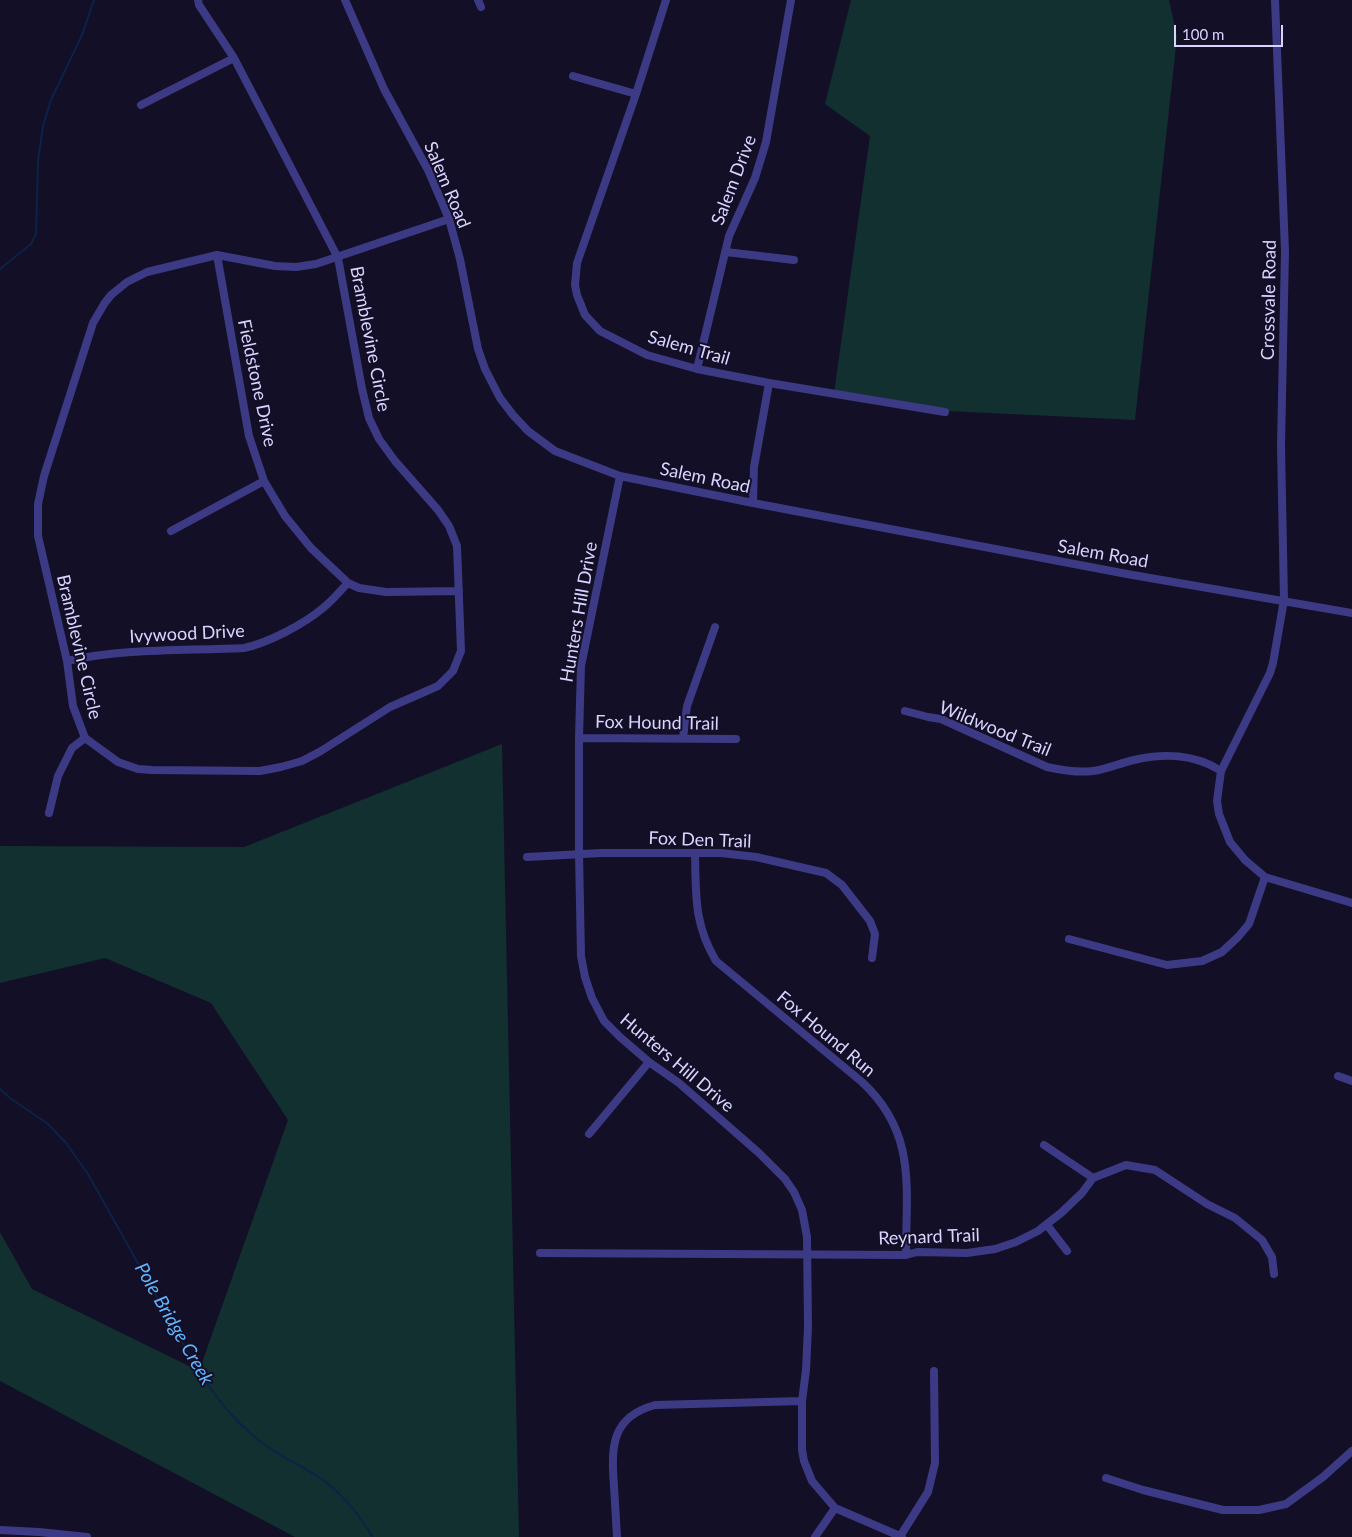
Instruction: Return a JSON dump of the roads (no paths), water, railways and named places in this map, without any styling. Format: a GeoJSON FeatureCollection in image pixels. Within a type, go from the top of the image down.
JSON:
{"type":"FeatureCollection","features":[{"type":"Feature","properties":{"kind":"street","name":"Bramblevine Circle"},"geometry":{"type":"LineString","coordinates":[[198,0],[199,5],[234,58],[338,258],[369,418],[379,439],[395,462],[438,510],[449,526],[457,546],[461,651],[456,666],[446,680],[438,686],[390,707],[302,761],[260,771],[138,769],[118,762],[85,738],[73,706],[68,661],[40,547],[37,514],[44,476],[93,322],[110,295],[127,282],[147,272],[217,255],[275,266],[296,267],[316,264],[338,258],[449,219]]}},
{"type":"Feature","properties":{"kind":"street","name":"Salem Road"},"geometry":{"type":"LineString","coordinates":[[345,0],[384,89],[428,170],[449,219],[460,259],[484,369],[500,398],[513,415],[528,431],[545,444],[555,450],[620,476],[1128,574],[1352,613]]}},
{"type":"Feature","properties":{"kind":"street","name":"Salem Trail"},"geometry":{"type":"LineString","coordinates":[[666,0],[636,94],[577,263],[576,295],[585,315],[600,330],[647,355],[769,383],[945,412]]}},
{"type":"Feature","properties":{"kind":"street","name":"Salem Drive"},"geometry":{"type":"LineString","coordinates":[[697,368],[729,236],[761,161],[791,0]]}},
{"type":"Feature","properties":{"kind":"street","name":"Crossvale Road"},"geometry":{"type":"LineString","coordinates":[[1265,877],[1245,860],[1230,842],[1219,814],[1217,801],[1221,771],[1270,673],[1284,600],[1281,446],[1286,251],[1275,0]]}},
{"type":"Feature","properties":{"kind":"street"},"geometry":{"type":"LineString","coordinates":[[141,105],[234,58]]}},
{"type":"Feature","properties":{"kind":"street"},"geometry":{"type":"LineString","coordinates":[[573,76],[636,94]]}},
{"type":"Feature","properties":{"kind":"street"},"geometry":{"type":"LineString","coordinates":[[726,252],[794,260]]}},
{"type":"Feature","properties":{"kind":"street","name":"Fieldstone Drive"},"geometry":{"type":"LineString","coordinates":[[217,255],[249,436],[264,481],[285,516],[311,548],[348,583],[360,588],[386,592],[459,591]]}},
{"type":"Feature","properties":{"kind":"street"},"geometry":{"type":"LineString","coordinates":[[753,503],[754,467],[769,383]]}},
{"type":"Feature","properties":{"kind":"street","name":"Hunters Hill Drive"},"geometry":{"type":"LineString","coordinates":[[620,476],[581,666],[578,738],[581,956],[588,988],[604,1021],[649,1062],[679,1083],[759,1153],[785,1179],[794,1192],[802,1210],[807,1237],[808,1327],[802,1401],[802,1450],[804,1461],[812,1481],[835,1508],[902,1536]]}},
{"type":"Feature","properties":{"kind":"street"},"geometry":{"type":"LineString","coordinates":[[171,531],[264,481]]}},
{"type":"Feature","properties":{"kind":"street","name":"Ivywood Drive"},"geometry":{"type":"LineString","coordinates":[[68,661],[94,655],[130,651],[244,648],[258,645],[276,637],[324,608],[348,583]]}},
{"type":"Feature","properties":{"kind":"street"},"geometry":{"type":"LineString","coordinates":[[683,738],[687,706],[715,627]]}},
{"type":"Feature","properties":{"kind":"street","name":"Wildwood Trail"},"geometry":{"type":"LineString","coordinates":[[904,711],[928,718],[941,719],[1046,767],[1059,770],[1091,771],[1112,768],[1134,760],[1165,756],[1186,758],[1210,764],[1221,771]]}},
{"type":"Feature","properties":{"kind":"street"},"geometry":{"type":"LineString","coordinates":[[49,813],[58,776],[72,748],[85,738]]}},
{"type":"Feature","properties":{"kind":"street","name":"Fox Hound Trail"},"geometry":{"type":"LineString","coordinates":[[578,738],[736,739]]}},
{"type":"Feature","properties":{"kind":"street","name":"Fox Den Trail"},"geometry":{"type":"LineString","coordinates":[[527,857],[579,853],[721,853],[756,857],[826,873],[842,885],[870,921],[875,934],[872,958]]}},
{"type":"Feature","properties":{"kind":"street","name":"Fox Hound Run"},"geometry":{"type":"LineString","coordinates":[[695,854],[696,905],[699,921],[705,942],[716,961],[862,1082],[890,1115],[899,1135],[906,1166],[906,1254]]}},
{"type":"Feature","properties":{"kind":"street"},"geometry":{"type":"LineString","coordinates":[[1069,939],[1167,965],[1202,960],[1222,952],[1249,924],[1265,877],[1352,903]]}},
{"type":"Feature","properties":{"kind":"street"},"geometry":{"type":"LineString","coordinates":[[589,1134],[649,1062]]}},
{"type":"Feature","properties":{"kind":"street"},"geometry":{"type":"LineString","coordinates":[[1338,1076],[1352,1081]]}},
{"type":"Feature","properties":{"kind":"street"},"geometry":{"type":"LineString","coordinates":[[1044,1145],[1093,1178]]}},
{"type":"Feature","properties":{"kind":"street","name":"Reynard Trail"},"geometry":{"type":"LineString","coordinates":[[540,1253],[807,1255],[906,1254],[917,1252],[967,1253],[995,1249],[1016,1242],[1047,1224],[1082,1193],[1093,1178],[1126,1165],[1155,1170],[1207,1204],[1235,1218],[1262,1240],[1272,1257],[1274,1274]]}},
{"type":"Feature","properties":{"kind":"street"},"geometry":{"type":"LineString","coordinates":[[1047,1224],[1067,1252]]}},
{"type":"Feature","properties":{"kind":"street"},"geometry":{"type":"LineString","coordinates":[[902,1536],[928,1492],[934,1463],[934,1371]]}},
{"type":"Feature","properties":{"kind":"street"},"geometry":{"type":"LineString","coordinates":[[617,1537],[612,1457],[615,1438],[620,1428],[635,1413],[655,1405],[802,1401]]}},
{"type":"Feature","properties":{"kind":"street"},"geometry":{"type":"LineString","coordinates":[[1106,1478],[1143,1490],[1223,1510],[1259,1510],[1286,1504],[1323,1477],[1352,1451]]}},
{"type":"Feature","properties":{"kind":"street"},"geometry":{"type":"LineString","coordinates":[[816,1537],[835,1508]]}},
{"type":"Feature","properties":{"kind":"street"},"geometry":{"type":"LineString","coordinates":[[0,1530],[87,1537]]}},
{"type":"Feature","properties":{"kind":"waterway","name":"Pole Bridge Creek"},"geometry":{"type":"LineString","coordinates":[[0,269],[31,244],[36,234],[38,161],[43,126],[51,100],[82,35],[94,0]]}},
{"type":"Feature","properties":{"kind":"waterway","name":"Pole Bridge Creek"},"geometry":{"type":"LineString","coordinates":[[0,1089],[48,1124],[66,1143],[88,1174],[196,1367],[225,1407],[242,1426],[261,1442],[315,1475],[338,1492],[351,1506],[373,1537]]}}]}
